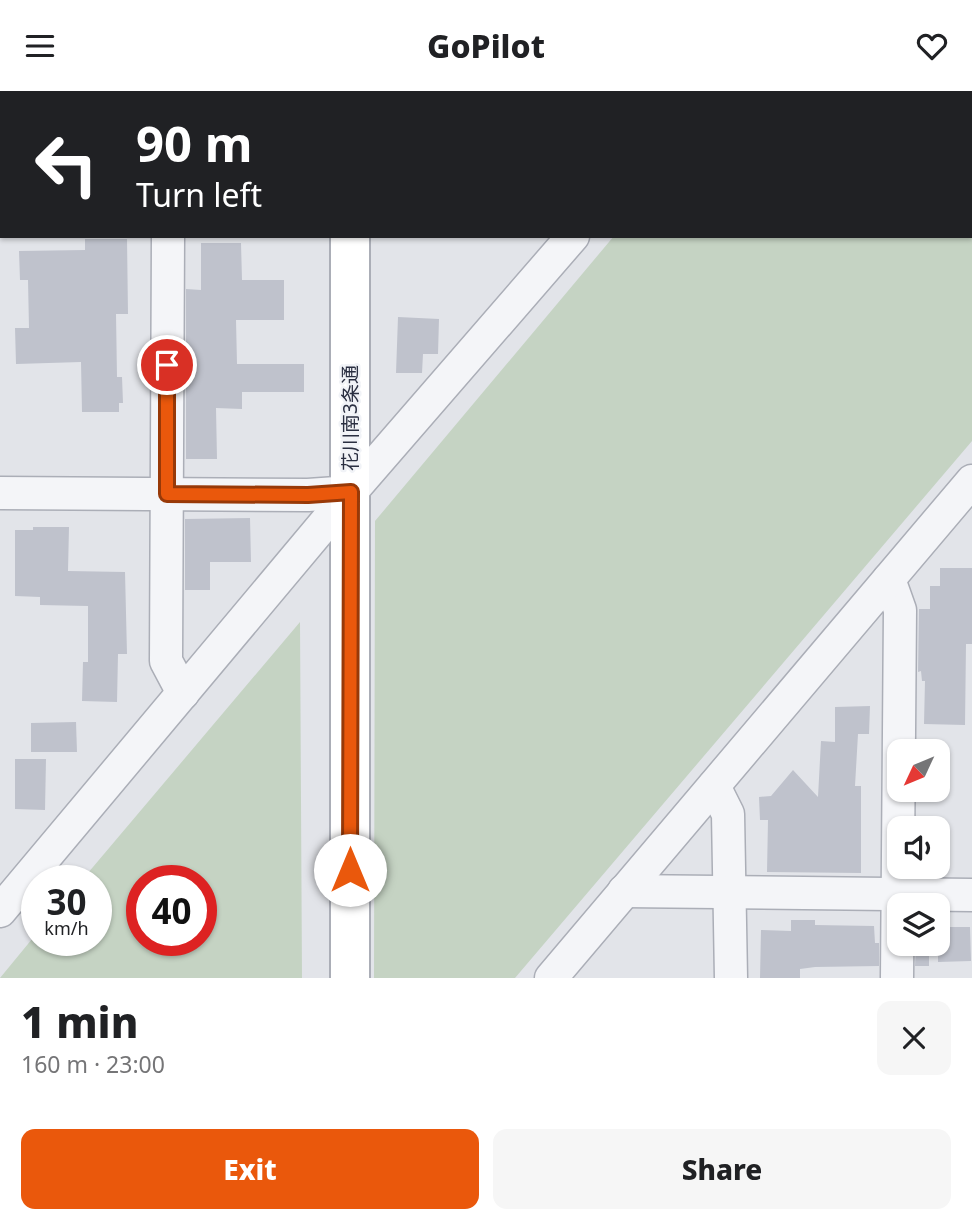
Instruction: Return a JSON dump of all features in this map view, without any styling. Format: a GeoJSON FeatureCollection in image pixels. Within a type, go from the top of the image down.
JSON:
{"type":"FeatureCollection","features":[{"type":"Feature","properties":{"kind":"street"},"geometry":{"type":"LineString","coordinates":[[168,238],[166,661],[183,693]]}},
{"type":"Feature","properties":{"kind":"street","name":"花川南3条通"},"geometry":{"type":"LineString","coordinates":[[349,238],[350,978]]}},
{"type":"Feature","properties":{"kind":"street"},"geometry":{"type":"LineString","coordinates":[[3,904],[351,492],[571,238]]}},
{"type":"Feature","properties":{"kind":"street"},"geometry":{"type":"LineString","coordinates":[[557,975],[624,891],[971,484]]}},
{"type":"Feature","properties":{"kind":"street"},"geometry":{"type":"LineString","coordinates":[[0,493],[308,495],[351,492]]}},
{"type":"Feature","properties":{"kind":"street"},"geometry":{"type":"LineString","coordinates":[[889,579],[900,610],[896,893]]}},
{"type":"Feature","properties":{"kind":"street"},"geometry":{"type":"LineString","coordinates":[[714,786],[728,814],[731,978]]}},
{"type":"Feature","properties":{"kind":"street"},"geometry":{"type":"LineString","coordinates":[[624,891],[887,894]]}},
{"type":"Feature","properties":{"kind":"street"},"geometry":{"type":"LineString","coordinates":[[950,895],[972,895]]}},
{"type":"Feature","properties":{"kind":"street"},"geometry":{"type":"LineString","coordinates":[[897,956],[897,978]]}},
{"type":"Feature","properties":{"kind":"green space"},"geometry":{"type":"Polygon","coordinates":[[[612,238],[972,238],[972,441],[515,978],[374,978],[375,521],[612,238]]]}},
{"type":"Feature","properties":{"kind":"green space"},"geometry":{"type":"Polygon","coordinates":[[[300,622],[302,978],[0,978],[21,952],[21,956],[112,956],[112,865],[95,865],[300,622]]]}},
{"type":"Feature","properties":{"kind":"building"},"geometry":{"type":"Polygon","coordinates":[[[85,239],[127,239],[128,314],[116,314],[117,377],[122,377],[123,403],[119,403],[119,412],[82,412],[81,362],[16,364],[15,328],[29,328],[28,280],[20,280],[19,251],[85,250],[85,239]]]}},
{"type":"Feature","properties":{"kind":"building"},"geometry":{"type":"Polygon","coordinates":[[[201,243],[241,243],[242,280],[284,280],[284,320],[236,320],[237,364],[304,364],[304,392],[242,392],[242,409],[216,408],[217,459],[186,459],[186,289],[201,290],[201,243]]]}},
{"type":"Feature","properties":{"kind":"building"},"geometry":{"type":"Polygon","coordinates":[[[398,317],[439,319],[438,354],[423,354],[422,373],[396,373],[398,317]]]}},
{"type":"Feature","properties":{"kind":"building"},"geometry":{"type":"Polygon","coordinates":[[[250,518],[251,562],[210,562],[210,590],[185,590],[185,519],[250,518]]]}},
{"type":"Feature","properties":{"kind":"building"},"geometry":{"type":"Polygon","coordinates":[[[33,527],[69,527],[68,571],[125,572],[127,654],[118,654],[117,702],[82,701],[83,662],[88,662],[88,606],[40,605],[40,597],[15,596],[15,530],[33,530],[33,527]]]}},
{"type":"Feature","properties":{"kind":"building"},"geometry":{"type":"Polygon","coordinates":[[[940,568],[972,568],[972,644],[966,644],[965,725],[924,724],[925,681],[922,681],[921,671],[918,672],[919,609],[930,609],[930,586],[940,586],[940,568]]]}},
{"type":"Feature","properties":{"kind":"building"},"geometry":{"type":"Polygon","coordinates":[[[870,706],[869,734],[858,734],[855,786],[861,786],[861,873],[767,872],[768,820],[760,820],[759,797],[771,796],[793,770],[818,797],[821,741],[835,742],[835,707],[870,706]]]}},
{"type":"Feature","properties":{"kind":"building"},"geometry":{"type":"Polygon","coordinates":[[[76,722],[77,752],[31,752],[31,723],[76,722]]]}},
{"type":"Feature","properties":{"kind":"building"},"geometry":{"type":"Polygon","coordinates":[[[15,759],[46,759],[45,810],[15,809],[15,759]]]}},
{"type":"Feature","properties":{"kind":"building"},"geometry":{"type":"Polygon","coordinates":[[[791,920],[815,920],[815,925],[874,926],[875,943],[879,943],[879,966],[815,967],[800,969],[800,978],[760,978],[761,930],[791,931],[791,920]]]}},
{"type":"Feature","properties":{"kind":"building"},"geometry":{"type":"Polygon","coordinates":[[[950,927],[970,927],[971,961],[938,962],[938,956],[950,956],[950,927]]]}},
{"type":"Feature","properties":{"kind":"building"},"geometry":{"type":"Polygon","coordinates":[[[915,956],[929,956],[929,966],[915,966],[915,956]]]}},
{"type":"Feature","properties":{"kind":"route"},"geometry":{"type":"LineString","coordinates":[[167,365],[167,494],[308,495],[351,492],[350,870]]}}]}
